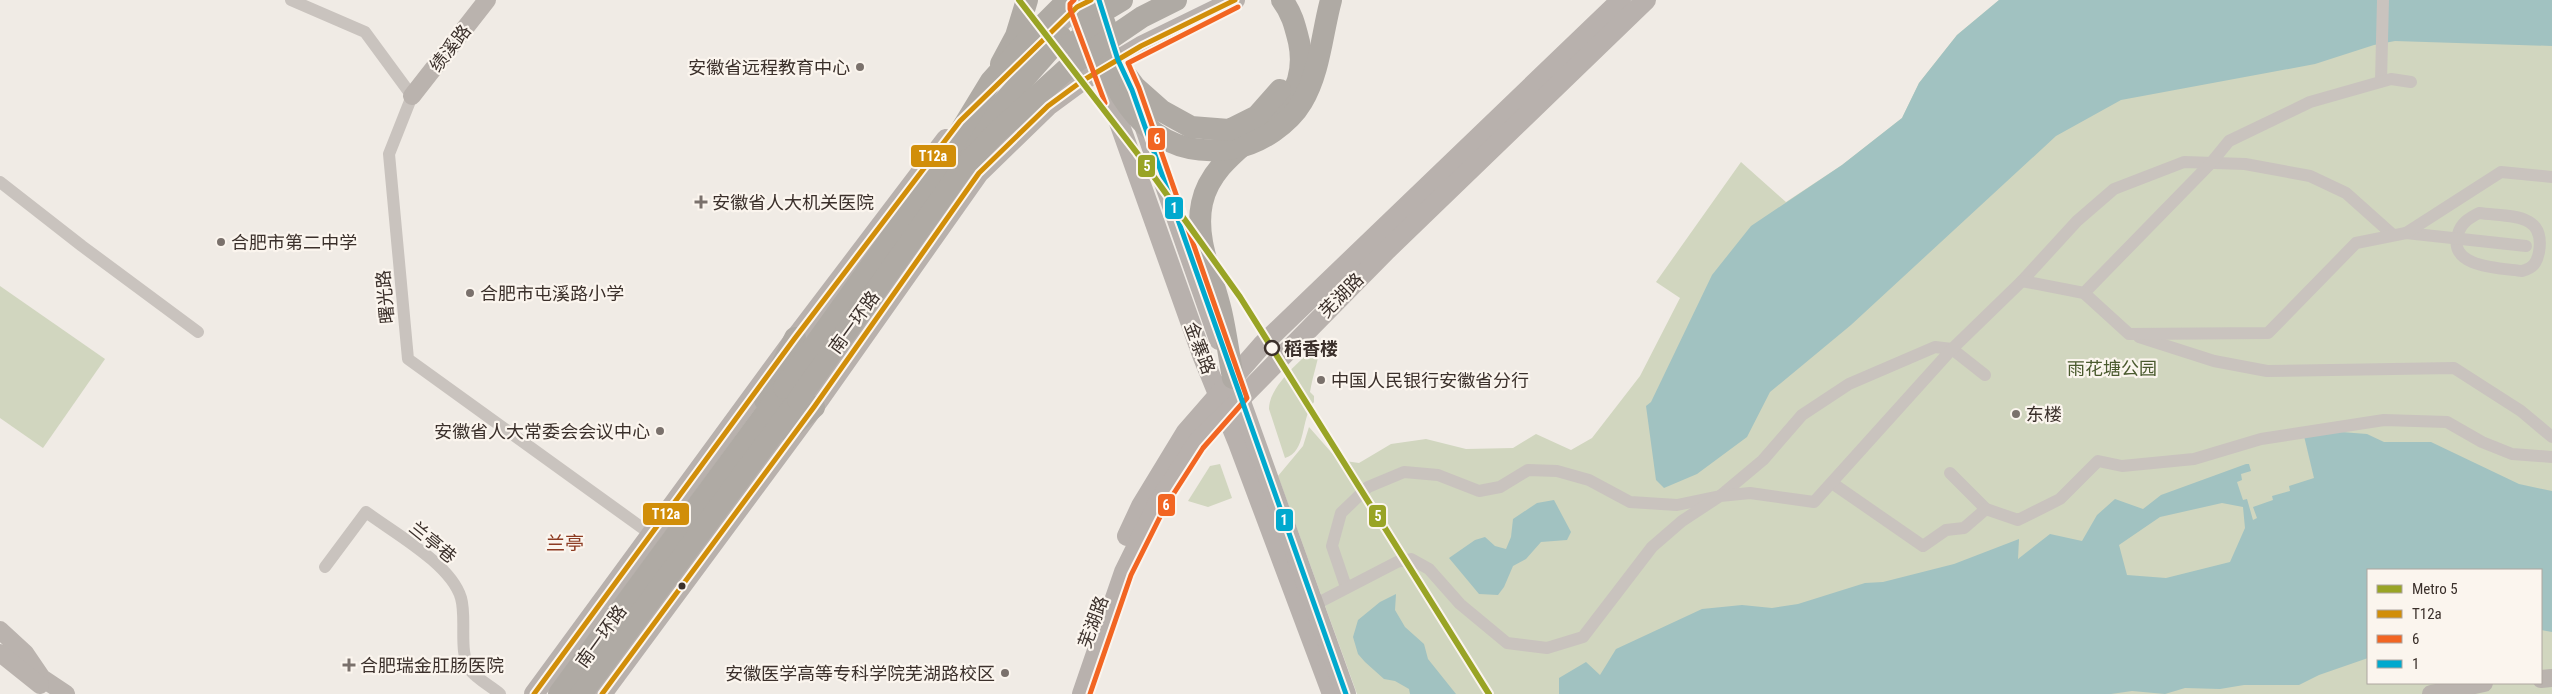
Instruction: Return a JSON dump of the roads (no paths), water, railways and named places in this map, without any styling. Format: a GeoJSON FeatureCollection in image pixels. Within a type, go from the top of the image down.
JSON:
{"type":"FeatureCollection","features":[{"type":"Feature","properties":{"kind":"highway"},"geometry":{"type":"LineString","coordinates":[[991,81],[1016,36],[1027,0]]}},
{"type":"Feature","properties":{"kind":"highway"},"geometry":{"type":"LineString","coordinates":[[1099,0],[1109,65]]}},
{"type":"Feature","properties":{"kind":"highway"},"geometry":{"type":"LineString","coordinates":[[921,196],[1061,37],[1122,0]]}},
{"type":"Feature","properties":{"kind":"highway"},"geometry":{"type":"LineString","coordinates":[[996,133],[1071,44],[1120,15],[1154,0]]}},
{"type":"Feature","properties":{"kind":"highway","name":"南一环路"},"geometry":{"type":"LineString","coordinates":[[581,694],[750,465],[962,169],[996,133],[1070,66],[1142,17],[1176,0]]}},
{"type":"Feature","properties":{"kind":"highway"},"geometry":{"type":"LineString","coordinates":[[1080,1],[1110,54],[1135,87],[1162,111],[1191,127],[1229,130],[1257,116],[1280,90],[1286,72],[1288,37],[1276,7],[1263,0]]}},
{"type":"Feature","properties":{"kind":"highway"},"geometry":{"type":"LineString","coordinates":[[1236,388],[1221,312],[1199,233],[1202,202],[1215,174],[1281,112],[1296,89],[1302,56],[1294,21],[1282,0]]}},
{"type":"Feature","properties":{"kind":"highway"},"geometry":{"type":"LineString","coordinates":[[1080,1],[1111,80],[1125,104],[1142,122],[1157,134],[1175,143],[1200,149],[1222,150],[1244,146],[1259,139],[1286,123],[1302,103],[1313,79],[1330,0]]}},
{"type":"Feature","properties":{"kind":"highway","name":"南一环路"},"geometry":{"type":"LineString","coordinates":[[559,694],[747,437],[798,398],[991,81],[1061,7],[1080,1]]}},
{"type":"Feature","properties":{"kind":"highway"},"geometry":{"type":"LineString","coordinates":[[747,437],[795,338]]}},
{"type":"Feature","properties":{"kind":"main road"},"geometry":{"type":"LineString","coordinates":[[960,121],[1008,31],[1015,0]]}},
{"type":"Feature","properties":{"kind":"main road"},"geometry":{"type":"LineString","coordinates":[[602,694],[798,398],[979,173],[1048,106],[1109,65],[1235,0]]}},
{"type":"Feature","properties":{"kind":"main road","name":"芜湖路"},"geometry":{"type":"LineString","coordinates":[[1236,388],[1262,345],[1621,0]]}},
{"type":"Feature","properties":{"kind":"main road","name":"芜湖路"},"geometry":{"type":"LineString","coordinates":[[1082,694],[1124,572],[1158,503],[1222,404],[1236,388],[1646,0]]}},
{"type":"Feature","properties":{"kind":"main road"},"geometry":{"type":"LineString","coordinates":[[534,694],[795,338],[960,121],[1080,1]]}},
{"type":"Feature","properties":{"kind":"main road","name":"金寨路"},"geometry":{"type":"LineString","coordinates":[[1080,1],[1109,65],[1202,355],[1332,694]]}},
{"type":"Feature","properties":{"kind":"main road","name":"金寨路"},"geometry":{"type":"LineString","coordinates":[[1109,65],[1132,90],[1346,694]]}},
{"type":"Feature","properties":{"kind":"main road","name":"芜湖路"},"geometry":{"type":"LineString","coordinates":[[1068,694],[1099,601],[1141,506],[1186,432],[1222,404]]}},
{"type":"Feature","properties":{"kind":"street"},"geometry":{"type":"LineString","coordinates":[[291,0],[365,32],[412,96]]}},
{"type":"Feature","properties":{"kind":"street","name":"绩溪路"},"geometry":{"type":"LineString","coordinates":[[412,96],[487,0]]}},
{"type":"Feature","properties":{"kind":"street"},"geometry":{"type":"LineString","coordinates":[[2381,81],[2383,0]]}},
{"type":"Feature","properties":{"kind":"street"},"geometry":{"type":"LineString","coordinates":[[2084,293],[2211,163],[2229,141],[2310,102],[2391,78],[2411,82]]}},
{"type":"Feature","properties":{"kind":"street","name":"曙光路"},"geometry":{"type":"LineString","coordinates":[[412,96],[390,154],[408,359],[652,535]]}},
{"type":"Feature","properties":{"kind":"street"},"geometry":{"type":"LineString","coordinates":[[1346,587],[1332,546],[1341,513],[1368,487],[1404,472],[1438,475],[1479,491],[1500,487],[1528,470],[1537,470],[1556,471],[1589,480],[1630,502],[1677,505],[1720,496],[1750,493],[1814,502],[1952,349],[2022,281],[2077,221],[2114,189],[2184,162],[2245,164],[2310,176],[2346,193],[2400,234]]}},
{"type":"Feature","properties":{"kind":"street"},"geometry":{"type":"LineString","coordinates":[[2400,234],[2501,172],[2552,177]]}},
{"type":"Feature","properties":{"kind":"street"},"geometry":{"type":"LineString","coordinates":[[0,182],[198,332]]}},
{"type":"Feature","properties":{"kind":"street"},"geometry":{"type":"LineString","coordinates":[[2479,213],[2527,220],[2537,228],[2541,238],[2537,262],[2529,269],[2522,271],[2470,262],[2458,250],[2456,238],[2460,227],[2469,218],[2479,213]]}},
{"type":"Feature","properties":{"kind":"street"},"geometry":{"type":"LineString","coordinates":[[2129,334],[2268,333],[2356,243],[2400,234],[2526,246]]}},
{"type":"Feature","properties":{"kind":"street"},"geometry":{"type":"LineString","coordinates":[[2022,281],[2084,293],[2129,334],[2214,361],[2267,371],[2454,368],[2521,411],[2552,437]]}},
{"type":"Feature","properties":{"kind":"street"},"geometry":{"type":"LineString","coordinates":[[1314,605],[1397,562],[1411,559],[1429,569],[1460,604],[1506,643],[1547,648],[1583,637],[1652,547],[1682,521],[1720,496],[1763,460],[1802,416],[1849,384],[1935,348],[1952,349],[1985,375]]}},
{"type":"Feature","properties":{"kind":"street"},"geometry":{"type":"LineString","coordinates":[[1950,473],[1986,509],[2018,520],[2060,499],[2098,461],[2122,466],[2194,459],[2261,440],[2384,420],[2447,422],[2482,442],[2512,454],[2552,457]]}},
{"type":"Feature","properties":{"kind":"street"},"geometry":{"type":"LineString","coordinates":[[1832,482],[1923,546],[1946,530],[1964,528],[1986,509]]}},
{"type":"Feature","properties":{"kind":"street","name":"兰亭巷"},"geometry":{"type":"LineString","coordinates":[[325,567],[366,512],[435,563],[450,577],[461,598],[463,644],[470,670],[500,694]]}},
{"type":"Feature","properties":{"kind":"street"},"geometry":{"type":"LineString","coordinates":[[0,630],[25,653],[42,678],[66,694]]}},
{"type":"Feature","properties":{"kind":"street"},"geometry":{"type":"LineString","coordinates":[[0,652],[53,694]]}},
{"type":"Feature","properties":{"kind":"street"},"geometry":{"type":"LineString","coordinates":[[2431,694],[2479,684]]}},
{"type":"Feature","properties":{"kind":"water"},"geometry":{"type":"Polygon","coordinates":[[[1999,0],[2552,0],[2552,46],[2395,41],[2374,45],[2315,64],[2121,100],[2056,136],[1851,325],[1770,392],[1747,437],[1697,474],[1664,488],[1656,480],[1646,406],[1651,402],[1712,275],[1751,226],[1842,165],[1902,118],[1919,83],[1957,35],[1999,0]]]}},
{"type":"Feature","properties":{"kind":"water"},"geometry":{"type":"Polygon","coordinates":[[[2328,431],[2367,434],[2384,442],[2431,442],[2519,484],[2552,491],[2552,632],[2542,630],[2542,569],[2367,569],[2367,658],[2319,675],[2299,685],[2244,685],[2220,689],[2185,688],[2165,694],[2132,691],[2111,694],[1559,694],[1559,678],[1586,662],[1600,675],[1616,649],[1702,609],[1742,605],[1772,608],[1798,604],[1865,583],[1883,582],[1954,564],[2019,539],[2018,559],[2050,534],[2082,541],[2097,515],[2115,499],[2143,509],[2161,495],[2246,464],[2249,464],[2251,471],[2241,474],[2242,480],[2237,482],[2243,500],[2247,499],[2253,520],[2257,518],[2253,507],[2273,500],[2272,496],[2290,491],[2289,486],[2314,478],[2304,436],[2328,431]],[[2222,503],[2160,517],[2119,545],[2127,575],[2166,578],[2230,562],[2245,528],[2243,507],[2222,503]]]}},
{"type":"Feature","properties":{"kind":"water"},"geometry":{"type":"Polygon","coordinates":[[[1554,500],[1571,532],[1567,540],[1541,542],[1526,559],[1513,566],[1504,587],[1498,595],[1479,594],[1449,558],[1475,540],[1485,537],[1495,546],[1506,549],[1511,537],[1513,519],[1537,503],[1554,500]]]}},
{"type":"Feature","properties":{"kind":"water"},"geometry":{"type":"Polygon","coordinates":[[[1396,594],[1395,610],[1405,627],[1424,644],[1428,659],[1456,694],[1410,694],[1409,689],[1395,681],[1384,679],[1358,654],[1353,637],[1358,620],[1380,602],[1396,594]]]}},
{"type":"Feature","properties":{"kind":"metro line","name":"5"},"geometry":{"type":"LineString","coordinates":[[1019,0],[1137,153],[1240,297],[1489,694]]}},
{"type":"Feature","properties":{"kind":"place","name":"安徽省远程教育中心"},"geometry":{"type":"Point","coordinates":[860,67]}},
{"type":"Feature","properties":{"kind":"place","name":"安徽省人大机关医院"},"geometry":{"type":"Point","coordinates":[701,202]}},
{"type":"Feature","properties":{"kind":"place","name":"合肥市第二中学"},"geometry":{"type":"Point","coordinates":[221,242]}},
{"type":"Feature","properties":{"kind":"place","name":"合肥市屯溪路小学"},"geometry":{"type":"Point","coordinates":[470,293]}},
{"type":"Feature","properties":{"kind":"place","name":"稻香楼"},"geometry":{"type":"Point","coordinates":[1272,348]}},
{"type":"Feature","properties":{"kind":"place","name":"中国人民银行安徽省分行"},"geometry":{"type":"Point","coordinates":[1321,380]}},
{"type":"Feature","properties":{"kind":"place","name":"东楼"},"geometry":{"type":"Point","coordinates":[2016,414]}},
{"type":"Feature","properties":{"kind":"place","name":"安徽省人大常委会会议中心"},"geometry":{"type":"Point","coordinates":[660,431]}},
{"type":"Feature","properties":{"kind":"place","name":"合肥瑞金肛肠医院"},"geometry":{"type":"Point","coordinates":[349,665]}},
{"type":"Feature","properties":{"kind":"place","name":"安徽医学高等专科学院芜湖路校区"},"geometry":{"type":"Point","coordinates":[1005,673]}},
{"type":"Feature","properties":{"kind":"district","name":"兰亭"},"geometry":{"type":"Point","coordinates":[565,543]}},
{"type":"Feature","properties":{"kind":"park label","name":"雨花塘公园"},"geometry":{"type":"Point","coordinates":[2112,368]}}]}
